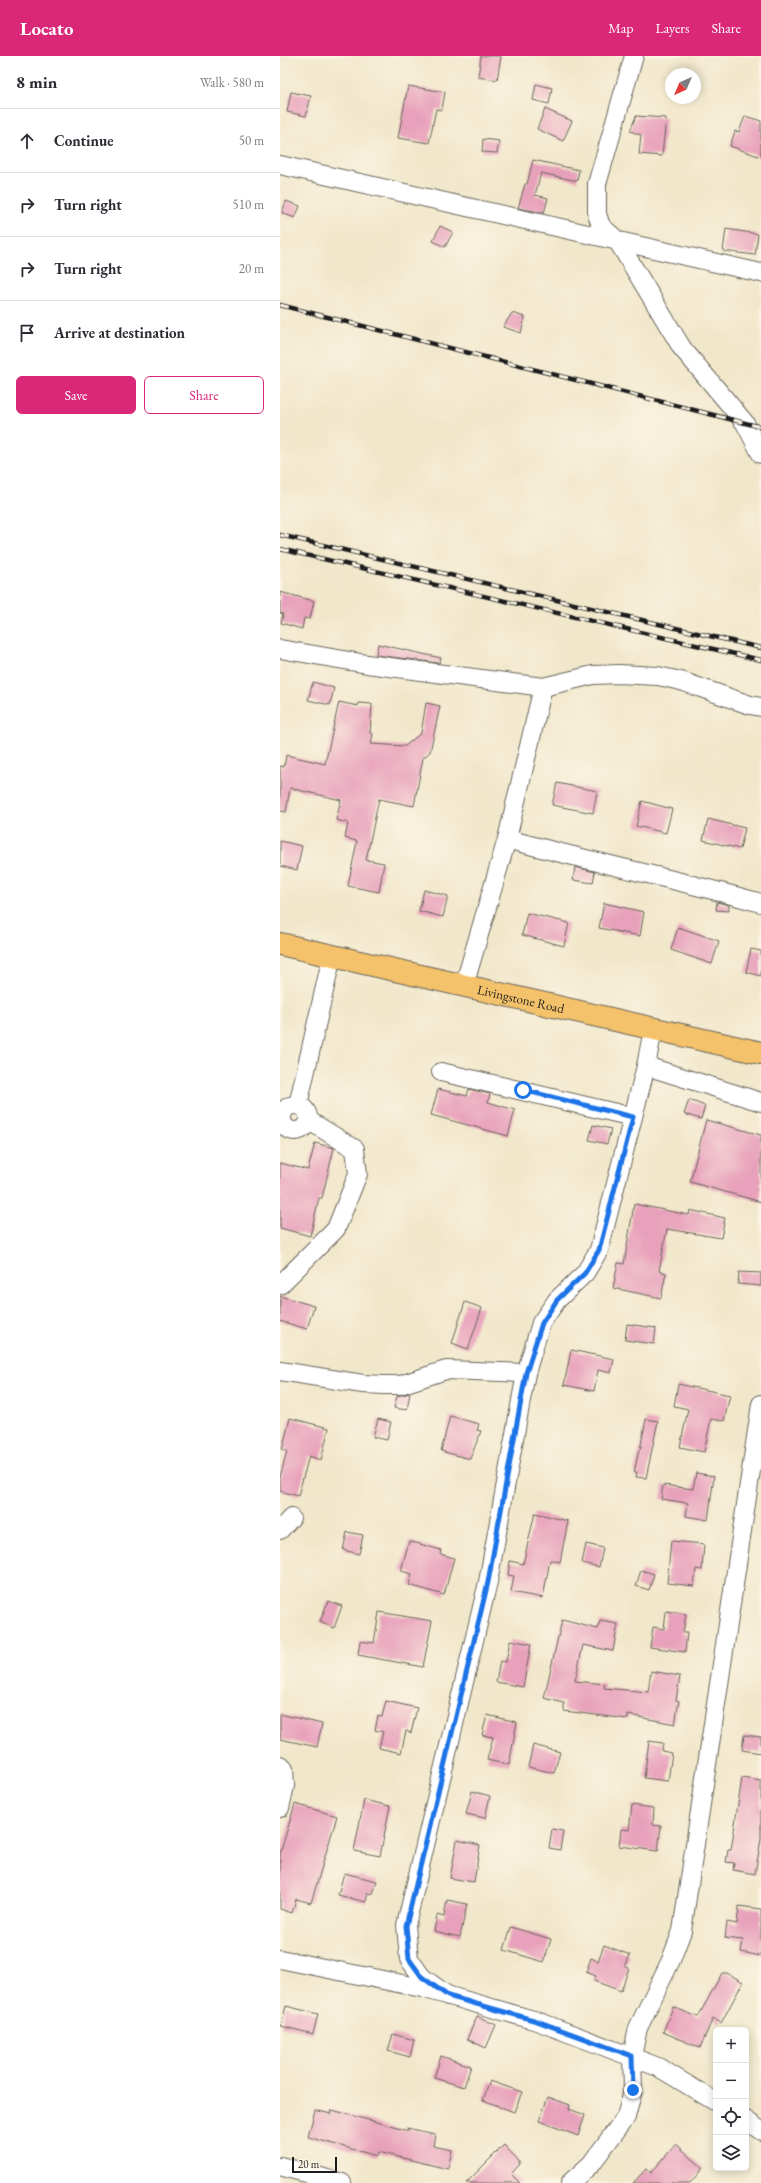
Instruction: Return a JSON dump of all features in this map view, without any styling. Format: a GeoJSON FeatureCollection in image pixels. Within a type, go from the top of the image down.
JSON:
{"type":"FeatureCollection","features":[{"type":"Feature","properties":{"kind":"highway","name":"Livingstone Road"},"geometry":{"type":"LineString","coordinates":[[280,944],[761,1053]]}},
{"type":"Feature","properties":{"kind":"street"},"geometry":{"type":"LineString","coordinates":[[634,56],[596,190],[597,214],[601,226],[617,240],[682,348],[745,423],[761,454]]}},
{"type":"Feature","properties":{"kind":"street"},"geometry":{"type":"LineString","coordinates":[[280,164],[434,198],[558,229],[617,240],[761,273]]}},
{"type":"Feature","properties":{"kind":"street"},"geometry":{"type":"LineString","coordinates":[[280,649],[367,664],[543,687],[593,675],[619,674],[658,676],[681,681],[750,705],[761,707]]}},
{"type":"Feature","properties":{"kind":"street"},"geometry":{"type":"LineString","coordinates":[[464,986],[507,839],[543,687]]}},
{"type":"Feature","properties":{"kind":"street"},"geometry":{"type":"LineString","coordinates":[[507,839],[598,864],[704,887],[761,903]]}},
{"type":"Feature","properties":{"kind":"street"},"geometry":{"type":"LineString","coordinates":[[280,1285],[336,1228],[358,1174],[355,1149],[308,1120],[306,1126],[300,1130],[293,1131],[287,1128],[283,1122],[282,1115],[285,1109],[291,1105],[298,1105],[332,956]]}},
{"type":"Feature","properties":{"kind":"street"},"geometry":{"type":"LineString","coordinates":[[448,1996],[422,1977],[409,1959],[406,1926],[488,1582],[526,1373],[542,1323],[557,1300],[585,1273],[599,1250],[646,1066],[653,1029]]}},
{"type":"Feature","properties":{"kind":"street"},"geometry":{"type":"LineString","coordinates":[[646,1066],[761,1102]]}},
{"type":"Feature","properties":{"kind":"street"},"geometry":{"type":"LineString","coordinates":[[441,1072],[633,1117]]}},
{"type":"Feature","properties":{"kind":"street"},"geometry":{"type":"LineString","coordinates":[[280,1371],[363,1384],[384,1385],[400,1385],[446,1370],[526,1373]]}},
{"type":"Feature","properties":{"kind":"street"},"geometry":{"type":"LineString","coordinates":[[570,2183],[591,2164],[626,2117],[633,2090],[632,2056],[638,2028],[671,1960],[682,1931],[761,1404]]}},
{"type":"Feature","properties":{"kind":"street"},"geometry":{"type":"LineString","coordinates":[[280,1765],[284,1769],[285,1786],[280,1808]]}},
{"type":"Feature","properties":{"kind":"street"},"geometry":{"type":"LineString","coordinates":[[280,1959],[422,1988],[537,2021],[632,2056],[658,2068],[713,2100]]}},
{"type":"Feature","properties":{"kind":"street"},"geometry":{"type":"LineString","coordinates":[[749,2122],[761,2131]]}},
{"type":"Feature","properties":{"kind":"street"},"geometry":{"type":"LineString","coordinates":[[280,2166],[342,2183]]}},
{"type":"Feature","properties":{"kind":"building"},"geometry":{"type":"Polygon","coordinates":[[[481,56],[501,56],[497,80],[478,77],[481,56]]]}},
{"type":"Feature","properties":{"kind":"building"},"geometry":{"type":"Polygon","coordinates":[[[536,84],[552,88],[549,104],[533,100],[536,84]]]}},
{"type":"Feature","properties":{"kind":"building"},"geometry":{"type":"Polygon","coordinates":[[[408,86],[445,92],[442,110],[436,109],[429,143],[398,138],[408,86]]]}},
{"type":"Feature","properties":{"kind":"building"},"geometry":{"type":"Polygon","coordinates":[[[291,92],[311,96],[306,116],[287,112],[291,92]]]}},
{"type":"Feature","properties":{"kind":"building"},"geometry":{"type":"Polygon","coordinates":[[[545,109],[572,121],[563,141],[537,129],[545,109]]]}},
{"type":"Feature","properties":{"kind":"building"},"geometry":{"type":"Polygon","coordinates":[[[636,116],[666,118],[662,156],[639,154],[641,135],[630,131],[636,116]]]}},
{"type":"Feature","properties":{"kind":"building"},"geometry":{"type":"Polygon","coordinates":[[[745,116],[761,121],[761,157],[730,146],[735,131],[739,132],[745,116]]]}},
{"type":"Feature","properties":{"kind":"building"},"geometry":{"type":"Polygon","coordinates":[[[483,139],[499,141],[497,153],[482,152],[483,139]]]}},
{"type":"Feature","properties":{"kind":"building"},"geometry":{"type":"Polygon","coordinates":[[[533,160],[579,170],[577,181],[541,173],[535,195],[548,198],[544,213],[518,208],[525,184],[527,184],[533,160]]]}},
{"type":"Feature","properties":{"kind":"building"},"geometry":{"type":"Polygon","coordinates":[[[286,201],[300,206],[295,218],[282,213],[286,201]]]}},
{"type":"Feature","properties":{"kind":"building"},"geometry":{"type":"Polygon","coordinates":[[[440,226],[453,232],[445,247],[433,241],[440,226]]]}},
{"type":"Feature","properties":{"kind":"building"},"geometry":{"type":"Polygon","coordinates":[[[726,229],[758,234],[755,255],[723,251],[726,229]]]}},
{"type":"Feature","properties":{"kind":"building"},"geometry":{"type":"Polygon","coordinates":[[[512,313],[525,317],[521,333],[503,327],[512,313]]]}},
{"type":"Feature","properties":{"kind":"building"},"geometry":{"type":"Polygon","coordinates":[[[280,592],[314,601],[310,619],[304,618],[302,629],[281,623],[283,614],[280,613],[280,592]]]}},
{"type":"Feature","properties":{"kind":"building"},"geometry":{"type":"Polygon","coordinates":[[[378,644],[441,658],[439,663],[376,655],[378,644]]]}},
{"type":"Feature","properties":{"kind":"building"},"geometry":{"type":"Polygon","coordinates":[[[313,682],[334,688],[330,705],[308,700],[313,682]]]}},
{"type":"Feature","properties":{"kind":"building"},"geometry":{"type":"Polygon","coordinates":[[[339,702],[358,706],[358,703],[372,704],[370,733],[373,734],[371,744],[405,746],[421,733],[426,703],[440,706],[430,752],[423,758],[414,806],[379,799],[366,860],[384,863],[379,892],[348,886],[357,841],[345,838],[348,823],[336,820],[341,800],[290,788],[286,812],[280,811],[280,766],[284,767],[286,755],[325,764],[339,702]]]}},
{"type":"Feature","properties":{"kind":"building"},"geometry":{"type":"Polygon","coordinates":[[[557,783],[597,791],[593,813],[552,805],[557,783]]]}},
{"type":"Feature","properties":{"kind":"building"},"geometry":{"type":"Polygon","coordinates":[[[642,801],[672,809],[666,833],[636,826],[642,801]]]}},
{"type":"Feature","properties":{"kind":"building"},"geometry":{"type":"Polygon","coordinates":[[[708,819],[745,828],[740,849],[703,840],[708,819]]]}},
{"type":"Feature","properties":{"kind":"building"},"geometry":{"type":"Polygon","coordinates":[[[280,841],[302,846],[297,870],[280,866],[280,841]]]}},
{"type":"Feature","properties":{"kind":"building"},"geometry":{"type":"Polygon","coordinates":[[[575,867],[595,872],[593,883],[573,880],[575,867]]]}},
{"type":"Feature","properties":{"kind":"building"},"geometry":{"type":"Polygon","coordinates":[[[424,890],[448,896],[443,917],[419,911],[424,890]]]}},
{"type":"Feature","properties":{"kind":"building"},"geometry":{"type":"Polygon","coordinates":[[[717,902],[729,905],[729,911],[716,910],[717,902]]]}},
{"type":"Feature","properties":{"kind":"building"},"geometry":{"type":"Polygon","coordinates":[[[604,903],[644,912],[640,936],[599,928],[604,903]]]}},
{"type":"Feature","properties":{"kind":"building"},"geometry":{"type":"Polygon","coordinates":[[[527,913],[569,923],[564,946],[522,935],[527,913]]]}},
{"type":"Feature","properties":{"kind":"building"},"geometry":{"type":"Polygon","coordinates":[[[678,927],[719,941],[712,964],[671,950],[678,927]]]}},
{"type":"Feature","properties":{"kind":"building"},"geometry":{"type":"Polygon","coordinates":[[[751,949],[761,951],[761,976],[746,972],[751,949]]]}},
{"type":"Feature","properties":{"kind":"building"},"geometry":{"type":"Polygon","coordinates":[[[438,1089],[467,1096],[469,1089],[490,1094],[488,1102],[515,1110],[508,1136],[431,1115],[438,1089]]]}},
{"type":"Feature","properties":{"kind":"building"},"geometry":{"type":"Polygon","coordinates":[[[689,1100],[705,1106],[701,1119],[684,1114],[689,1100]]]}},
{"type":"Feature","properties":{"kind":"building"},"geometry":{"type":"Polygon","coordinates":[[[706,1120],[761,1135],[761,1202],[690,1182],[706,1120]]]}},
{"type":"Feature","properties":{"kind":"building"},"geometry":{"type":"Polygon","coordinates":[[[593,1125],[611,1129],[607,1144],[589,1140],[593,1125]]]}},
{"type":"Feature","properties":{"kind":"building"},"geometry":{"type":"Polygon","coordinates":[[[315,1143],[334,1148],[322,1198],[319,1198],[310,1236],[280,1228],[280,1163],[308,1170],[315,1143]]]}},
{"type":"Feature","properties":{"kind":"building"},"geometry":{"type":"Polygon","coordinates":[[[634,1204],[689,1215],[690,1210],[725,1218],[721,1238],[667,1229],[659,1271],[666,1273],[661,1298],[613,1288],[618,1263],[624,1264],[634,1204]]]}},
{"type":"Feature","properties":{"kind":"building"},"geometry":{"type":"Polygon","coordinates":[[[739,1272],[761,1273],[761,1286],[738,1284],[739,1272]]]}},
{"type":"Feature","properties":{"kind":"building"},"geometry":{"type":"Polygon","coordinates":[[[280,1296],[314,1306],[307,1329],[280,1321],[280,1296]]]}},
{"type":"Feature","properties":{"kind":"building"},"geometry":{"type":"Polygon","coordinates":[[[465,1302],[482,1308],[468,1349],[452,1343],[465,1302]]]}},
{"type":"Feature","properties":{"kind":"building"},"geometry":{"type":"Polygon","coordinates":[[[627,1324],[656,1328],[654,1344],[625,1340],[627,1324]]]}},
{"type":"Feature","properties":{"kind":"building"},"geometry":{"type":"Polygon","coordinates":[[[571,1350],[614,1359],[611,1373],[598,1370],[594,1391],[564,1385],[571,1350]]]}},
{"type":"Feature","properties":{"kind":"building"},"geometry":{"type":"Polygon","coordinates":[[[678,1384],[730,1395],[724,1421],[711,1419],[704,1452],[680,1447],[688,1409],[674,1406],[678,1384]]]}},
{"type":"Feature","properties":{"kind":"building"},"geometry":{"type":"Polygon","coordinates":[[[410,1393],[407,1410],[394,1408],[397,1396],[410,1393]]]}},
{"type":"Feature","properties":{"kind":"building"},"geometry":{"type":"Polygon","coordinates":[[[450,1416],[479,1424],[477,1430],[481,1431],[470,1459],[441,1451],[450,1416]]]}},
{"type":"Feature","properties":{"kind":"building"},"geometry":{"type":"Polygon","coordinates":[[[290,1418],[329,1428],[321,1460],[309,1456],[298,1496],[280,1491],[280,1477],[287,1451],[282,1450],[290,1418]]]}},
{"type":"Feature","properties":{"kind":"building"},"geometry":{"type":"Polygon","coordinates":[[[378,1419],[391,1422],[387,1440],[373,1437],[378,1419]]]}},
{"type":"Feature","properties":{"kind":"building"},"geometry":{"type":"Polygon","coordinates":[[[646,1419],[658,1421],[646,1478],[636,1477],[637,1472],[634,1472],[646,1419]]]}},
{"type":"Feature","properties":{"kind":"building"},"geometry":{"type":"Polygon","coordinates":[[[696,1473],[714,1476],[708,1520],[686,1516],[688,1503],[661,1499],[663,1485],[693,1489],[696,1473]]]}},
{"type":"Feature","properties":{"kind":"building"},"geometry":{"type":"Polygon","coordinates":[[[535,1513],[568,1521],[560,1562],[550,1560],[543,1598],[511,1592],[514,1576],[508,1575],[510,1561],[523,1564],[535,1513]]]}},
{"type":"Feature","properties":{"kind":"building"},"geometry":{"type":"Polygon","coordinates":[[[347,1532],[363,1535],[359,1554],[343,1550],[347,1532]]]}},
{"type":"Feature","properties":{"kind":"building"},"geometry":{"type":"Polygon","coordinates":[[[409,1541],[441,1550],[440,1554],[454,1558],[444,1595],[409,1585],[412,1574],[401,1571],[409,1541]]]}},
{"type":"Feature","properties":{"kind":"building"},"geometry":{"type":"Polygon","coordinates":[[[671,1541],[704,1544],[702,1570],[696,1569],[694,1586],[667,1583],[671,1541]]]}},
{"type":"Feature","properties":{"kind":"building"},"geometry":{"type":"Polygon","coordinates":[[[586,1544],[603,1548],[599,1567],[582,1563],[586,1544]]]}},
{"type":"Feature","properties":{"kind":"building"},"geometry":{"type":"Polygon","coordinates":[[[641,1570],[654,1574],[649,1590],[636,1586],[641,1570]]]}},
{"type":"Feature","properties":{"kind":"building"},"geometry":{"type":"Polygon","coordinates":[[[328,1601],[342,1606],[334,1628],[320,1622],[328,1601]]]}},
{"type":"Feature","properties":{"kind":"building"},"geometry":{"type":"Polygon","coordinates":[[[666,1611],[686,1614],[683,1633],[687,1633],[685,1652],[650,1647],[653,1627],[664,1629],[666,1611]]]}},
{"type":"Feature","properties":{"kind":"building"},"geometry":{"type":"Polygon","coordinates":[[[379,1612],[432,1621],[423,1667],[358,1655],[360,1641],[374,1643],[379,1612]]]}},
{"type":"Feature","properties":{"kind":"building"},"geometry":{"type":"Polygon","coordinates":[[[562,1620],[598,1629],[600,1621],[618,1624],[613,1651],[583,1645],[575,1681],[605,1684],[604,1688],[648,1692],[651,1671],[680,1676],[676,1700],[679,1701],[675,1724],[628,1715],[628,1719],[564,1711],[564,1703],[544,1698],[562,1620]]]}},
{"type":"Feature","properties":{"kind":"building"},"geometry":{"type":"Polygon","coordinates":[[[510,1640],[531,1644],[523,1687],[496,1682],[500,1661],[506,1662],[510,1640]]]}},
{"type":"Feature","properties":{"kind":"building"},"geometry":{"type":"Polygon","coordinates":[[[386,1701],[417,1708],[411,1733],[406,1731],[401,1753],[379,1748],[383,1732],[375,1730],[378,1716],[382,1717],[386,1701]]]}},
{"type":"Feature","properties":{"kind":"building"},"geometry":{"type":"Polygon","coordinates":[[[280,1714],[322,1724],[317,1747],[280,1739],[280,1714]]]}},
{"type":"Feature","properties":{"kind":"building"},"geometry":{"type":"Polygon","coordinates":[[[487,1715],[517,1722],[509,1765],[487,1760],[493,1737],[482,1735],[487,1715]]]}},
{"type":"Feature","properties":{"kind":"building"},"geometry":{"type":"Polygon","coordinates":[[[744,1735],[761,1737],[761,1753],[742,1750],[744,1735]]]}},
{"type":"Feature","properties":{"kind":"building"},"geometry":{"type":"Polygon","coordinates":[[[649,1741],[663,1743],[662,1751],[672,1753],[668,1781],[644,1778],[649,1741]]]}},
{"type":"Feature","properties":{"kind":"building"},"geometry":{"type":"Polygon","coordinates":[[[533,1745],[560,1752],[554,1773],[528,1767],[533,1745]]]}},
{"type":"Feature","properties":{"kind":"building"},"geometry":{"type":"Polygon","coordinates":[[[742,1778],[761,1781],[761,1839],[755,1874],[733,1870],[734,1863],[726,1862],[728,1850],[731,1850],[742,1778]]]}},
{"type":"Feature","properties":{"kind":"building"},"geometry":{"type":"Polygon","coordinates":[[[472,1791],[490,1796],[485,1818],[466,1814],[472,1791]]]}},
{"type":"Feature","properties":{"kind":"building"},"geometry":{"type":"Polygon","coordinates":[[[364,1800],[390,1806],[380,1856],[354,1851],[364,1800]]]}},
{"type":"Feature","properties":{"kind":"building"},"geometry":{"type":"Polygon","coordinates":[[[295,1804],[337,1816],[311,1903],[296,1899],[292,1913],[280,1909],[280,1854],[295,1804]]]}},
{"type":"Feature","properties":{"kind":"building"},"geometry":{"type":"Polygon","coordinates":[[[632,1805],[654,1808],[653,1825],[661,1826],[658,1851],[619,1846],[621,1829],[629,1830],[632,1805]]]}},
{"type":"Feature","properties":{"kind":"building"},"geometry":{"type":"Polygon","coordinates":[[[552,1829],[563,1831],[560,1850],[549,1848],[552,1829]]]}},
{"type":"Feature","properties":{"kind":"building"},"geometry":{"type":"Polygon","coordinates":[[[457,1840],[480,1845],[474,1882],[450,1878],[457,1840]]]}},
{"type":"Feature","properties":{"kind":"building"},"geometry":{"type":"Polygon","coordinates":[[[344,1873],[377,1881],[373,1894],[368,1893],[366,1902],[338,1895],[344,1873]]]}},
{"type":"Feature","properties":{"kind":"building"},"geometry":{"type":"Polygon","coordinates":[[[447,1900],[467,1904],[460,1937],[434,1931],[437,1915],[444,1917],[447,1900]]]}},
{"type":"Feature","properties":{"kind":"building"},"geometry":{"type":"Polygon","coordinates":[[[739,1906],[761,1909],[761,1956],[741,1952],[743,1940],[725,1938],[727,1922],[737,1924],[739,1906]]]}},
{"type":"Feature","properties":{"kind":"building"},"geometry":{"type":"Polygon","coordinates":[[[511,1927],[551,1939],[544,1962],[504,1950],[511,1927]]]}},
{"type":"Feature","properties":{"kind":"building"},"geometry":{"type":"Polygon","coordinates":[[[604,1945],[630,1955],[625,1967],[629,1968],[621,1991],[594,1981],[596,1976],[586,1972],[591,1958],[598,1961],[604,1945]]]}},
{"type":"Feature","properties":{"kind":"building"},"geometry":{"type":"Polygon","coordinates":[[[722,1973],[727,1973],[743,1982],[721,2023],[713,2018],[700,2048],[663,2032],[673,2007],[698,2017],[722,1973]]]}},
{"type":"Feature","properties":{"kind":"building"},"geometry":{"type":"Polygon","coordinates":[[[286,2006],[318,2014],[313,2034],[281,2026],[286,2006]]]}},
{"type":"Feature","properties":{"kind":"building"},"geometry":{"type":"Polygon","coordinates":[[[477,2016],[496,2025],[486,2048],[467,2039],[477,2016]]]}},
{"type":"Feature","properties":{"kind":"building"},"geometry":{"type":"Polygon","coordinates":[[[393,2034],[414,2040],[410,2057],[388,2051],[393,2034]]]}},
{"type":"Feature","properties":{"kind":"building"},"geometry":{"type":"Polygon","coordinates":[[[441,2056],[471,2066],[464,2087],[434,2078],[441,2056]]]}},
{"type":"Feature","properties":{"kind":"building"},"geometry":{"type":"Polygon","coordinates":[[[490,2081],[522,2092],[514,2112],[483,2100],[490,2081]]]}},
{"type":"Feature","properties":{"kind":"building"},"geometry":{"type":"Polygon","coordinates":[[[548,2097],[570,2105],[569,2109],[585,2115],[578,2136],[539,2121],[548,2097]]]}},
{"type":"Feature","properties":{"kind":"building"},"geometry":{"type":"Polygon","coordinates":[[[315,2110],[331,2114],[332,2110],[409,2131],[407,2128],[435,2134],[433,2146],[452,2150],[448,2169],[378,2152],[377,2156],[308,2137],[315,2110]]]}},
{"type":"Feature","properties":{"kind":"building"},"geometry":{"type":"Polygon","coordinates":[[[676,2144],[703,2168],[690,2183],[633,2183],[646,2169],[651,2173],[676,2144]]]}},
{"type":"Feature","properties":{"kind":"building"},"geometry":{"type":"Polygon","coordinates":[[[504,2145],[520,2164],[511,2174],[520,2183],[466,2183],[504,2145]]]}},
{"type":"Feature","properties":{"kind":"railway"},"geometry":{"type":"LineString","coordinates":[[280,305],[761,427]]}},
{"type":"Feature","properties":{"kind":"railway"},"geometry":{"type":"LineString","coordinates":[[280,535],[761,648]]}},
{"type":"Feature","properties":{"kind":"railway"},"geometry":{"type":"LineString","coordinates":[[280,549],[761,660]]}},
{"type":"Feature","properties":{"kind":"route"},"geometry":{"type":"LineString","coordinates":[[523,1090],[633,1117],[599,1250],[585,1273],[571,1284],[557,1300],[542,1323],[526,1373],[521,1408],[488,1582],[444,1760],[406,1926],[409,1959],[422,1977],[448,1996],[537,2021],[632,2056],[633,2090]]}}]}
